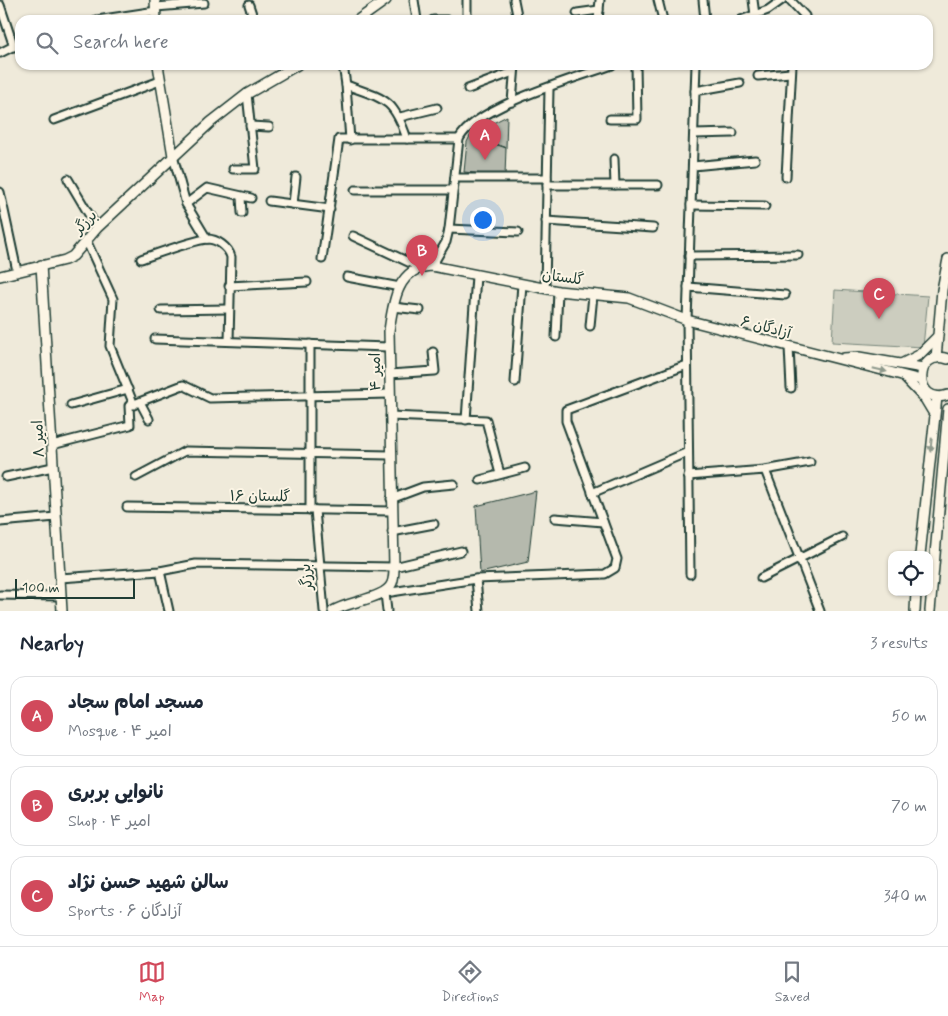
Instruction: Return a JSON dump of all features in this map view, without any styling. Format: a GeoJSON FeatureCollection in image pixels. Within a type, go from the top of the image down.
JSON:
{"type":"FeatureCollection","features":[{"type":"Feature","properties":{"kind":"street"},"geometry":{"type":"LineString","coordinates":[[365,15],[386,0]]}},
{"type":"Feature","properties":{"kind":"street"},"geometry":{"type":"LineString","coordinates":[[414,0],[416,15]]}},
{"type":"Feature","properties":{"kind":"street"},"geometry":{"type":"LineString","coordinates":[[466,15],[467,0]]}},
{"type":"Feature","properties":{"kind":"street"},"geometry":{"type":"LineString","coordinates":[[515,0],[517,15]]}},
{"type":"Feature","properties":{"kind":"street"},"geometry":{"type":"LineString","coordinates":[[598,15],[600,0]]}},
{"type":"Feature","properties":{"kind":"street"},"geometry":{"type":"LineString","coordinates":[[658,0],[662,15]]}},
{"type":"Feature","properties":{"kind":"street"},"geometry":{"type":"LineString","coordinates":[[702,0],[704,15]]}},
{"type":"Feature","properties":{"kind":"street"},"geometry":{"type":"LineString","coordinates":[[754,0],[755,15],[768,10],[782,0]]}},
{"type":"Feature","properties":{"kind":"street"},"geometry":{"type":"LineString","coordinates":[[790,0],[798,4],[804,15]]}},
{"type":"Feature","properties":{"kind":"street"},"geometry":{"type":"LineString","coordinates":[[126,15],[204,3]]}},
{"type":"Feature","properties":{"kind":"street"},"geometry":{"type":"LineString","coordinates":[[0,5],[15,40]]}},
{"type":"Feature","properties":{"kind":"street"},"geometry":{"type":"LineString","coordinates":[[249,5],[252,15]]}},
{"type":"Feature","properties":{"kind":"street"},"geometry":{"type":"LineString","coordinates":[[577,14],[599,10]]}},
{"type":"Feature","properties":{"kind":"street"},"geometry":{"type":"LineString","coordinates":[[0,53],[15,46]]}},
{"type":"Feature","properties":{"kind":"street"},"geometry":{"type":"LineString","coordinates":[[159,70],[173,156],[186,204],[207,239]]}},
{"type":"Feature","properties":{"kind":"street","name":"برزگر"},"geometry":{"type":"LineString","coordinates":[[0,276],[69,258],[97,228],[173,156],[247,94],[286,70]]}},
{"type":"Feature","properties":{"kind":"street"},"geometry":{"type":"LineString","coordinates":[[344,70],[350,140]]}},
{"type":"Feature","properties":{"kind":"street"},"geometry":{"type":"LineString","coordinates":[[468,89],[510,70]]}},
{"type":"Feature","properties":{"kind":"street"},"geometry":{"type":"LineString","coordinates":[[512,102],[514,70]]}},
{"type":"Feature","properties":{"kind":"street"},"geometry":{"type":"LineString","coordinates":[[353,236],[418,266],[432,266],[446,242],[459,139],[470,125],[512,102],[598,70]]}},
{"type":"Feature","properties":{"kind":"street"},"geometry":{"type":"LineString","coordinates":[[610,119],[637,119],[636,70]]}},
{"type":"Feature","properties":{"kind":"street"},"geometry":{"type":"LineString","coordinates":[[690,574],[687,320],[696,70]]}},
{"type":"Feature","properties":{"kind":"street"},"geometry":{"type":"LineString","coordinates":[[786,177],[791,70]]}},
{"type":"Feature","properties":{"kind":"street"},"geometry":{"type":"LineString","coordinates":[[758,76],[790,73]]}},
{"type":"Feature","properties":{"kind":"street"},"geometry":{"type":"LineString","coordinates":[[54,120],[160,81]]}},
{"type":"Feature","properties":{"kind":"street"},"geometry":{"type":"LineString","coordinates":[[695,91],[740,83]]}},
{"type":"Feature","properties":{"kind":"street"},"geometry":{"type":"LineString","coordinates":[[346,85],[387,102],[396,110],[400,117],[408,139]]}},
{"type":"Feature","properties":{"kind":"street"},"geometry":{"type":"LineString","coordinates":[[545,288],[549,88]]}},
{"type":"Feature","properties":{"kind":"street"},"geometry":{"type":"LineString","coordinates":[[233,169],[255,169],[247,94]]}},
{"type":"Feature","properties":{"kind":"street"},"geometry":{"type":"LineString","coordinates":[[400,117],[437,108]]}},
{"type":"Feature","properties":{"kind":"street"},"geometry":{"type":"LineString","coordinates":[[250,126],[269,127]]}},
{"type":"Feature","properties":{"kind":"street"},"geometry":{"type":"LineString","coordinates":[[694,134],[733,133]]}},
{"type":"Feature","properties":{"kind":"street"},"geometry":{"type":"LineString","coordinates":[[322,259],[339,139],[459,139]]}},
{"type":"Feature","properties":{"kind":"street"},"geometry":{"type":"LineString","coordinates":[[614,160],[615,185]]}},
{"type":"Feature","properties":{"kind":"street"},"geometry":{"type":"LineString","coordinates":[[692,166],[755,160]]}},
{"type":"Feature","properties":{"kind":"street"},"geometry":{"type":"LineString","coordinates":[[293,204],[296,177]]}},
{"type":"Feature","properties":{"kind":"street"},"geometry":{"type":"LineString","coordinates":[[455,178],[658,185]]}},
{"type":"Feature","properties":{"kind":"street"},"geometry":{"type":"LineString","coordinates":[[68,179],[97,228]]}},
{"type":"Feature","properties":{"kind":"street"},"geometry":{"type":"LineString","coordinates":[[186,204],[208,188],[251,198]]}},
{"type":"Feature","properties":{"kind":"street"},"geometry":{"type":"LineString","coordinates":[[355,190],[453,190]]}},
{"type":"Feature","properties":{"kind":"street"},"geometry":{"type":"LineString","coordinates":[[0,192],[17,271]]}},
{"type":"Feature","properties":{"kind":"street"},"geometry":{"type":"LineString","coordinates":[[241,197],[242,213]]}},
{"type":"Feature","properties":{"kind":"street"},"geometry":{"type":"LineString","coordinates":[[269,201],[330,210]]}},
{"type":"Feature","properties":{"kind":"street"},"geometry":{"type":"LineString","coordinates":[[691,205],[765,206]]}},
{"type":"Feature","properties":{"kind":"street"},"geometry":{"type":"LineString","coordinates":[[546,221],[653,228]]}},
{"type":"Feature","properties":{"kind":"street"},"geometry":{"type":"LineString","coordinates":[[449,229],[518,232]]}},
{"type":"Feature","properties":{"kind":"street"},"geometry":{"type":"LineString","coordinates":[[141,259],[207,239],[221,244],[229,251],[231,257],[229,341]]}},
{"type":"Feature","properties":{"kind":"street"},"geometry":{"type":"LineString","coordinates":[[86,240],[113,299],[110,346],[128,389],[149,419]]}},
{"type":"Feature","properties":{"kind":"street"},"geometry":{"type":"LineString","coordinates":[[689,256],[798,255]]}},
{"type":"Feature","properties":{"kind":"street"},"geometry":{"type":"LineString","coordinates":[[936,358],[942,290],[948,259]]}},
{"type":"Feature","properties":{"kind":"street","name":"امیر ۸"},"geometry":{"type":"LineString","coordinates":[[41,265],[62,611]]}},
{"type":"Feature","properties":{"kind":"street","name":"امیر ۴"},"geometry":{"type":"LineString","coordinates":[[385,593],[392,584],[394,567],[388,347],[393,307],[400,287],[408,274],[418,266]]}},
{"type":"Feature","properties":{"kind":"street","name":"گلستان"},"geometry":{"type":"LineString","coordinates":[[432,266],[558,291],[638,300],[687,320]]}},
{"type":"Feature","properties":{"kind":"street"},"geometry":{"type":"LineString","coordinates":[[466,420],[476,276]]}},
{"type":"Feature","properties":{"kind":"street"},"geometry":{"type":"LineString","coordinates":[[347,277],[400,287]]}},
{"type":"Feature","properties":{"kind":"street"},"geometry":{"type":"LineString","coordinates":[[229,286],[307,282]]}},
{"type":"Feature","properties":{"kind":"street"},"geometry":{"type":"LineString","coordinates":[[515,382],[522,284]]}},
{"type":"Feature","properties":{"kind":"street"},"geometry":{"type":"LineString","coordinates":[[688,287],[785,295]]}},
{"type":"Feature","properties":{"kind":"street"},"geometry":{"type":"LineString","coordinates":[[556,337],[558,291]]}},
{"type":"Feature","properties":{"kind":"street"},"geometry":{"type":"LineString","coordinates":[[590,326],[593,295]]}},
{"type":"Feature","properties":{"kind":"street"},"geometry":{"type":"LineString","coordinates":[[393,307],[420,310]]}},
{"type":"Feature","properties":{"kind":"street"},"geometry":{"type":"LineString","coordinates":[[161,310],[229,309]]}},
{"type":"Feature","properties":{"kind":"street","name":"آزادگان ۶"},"geometry":{"type":"LineString","coordinates":[[687,320],[921,380]]}},
{"type":"Feature","properties":{"kind":"street"},"geometry":{"type":"LineString","coordinates":[[901,364],[919,355],[938,336]]}},
{"type":"Feature","properties":{"kind":"street"},"geometry":{"type":"LineString","coordinates":[[156,339],[388,347]]}},
{"type":"Feature","properties":{"kind":"street","name":"برزگر"},"geometry":{"type":"LineString","coordinates":[[310,344],[310,453],[313,510],[324,611]]}},
{"type":"Feature","properties":{"kind":"street"},"geometry":{"type":"LineString","coordinates":[[789,347],[791,388]]}},
{"type":"Feature","properties":{"kind":"street"},"geometry":{"type":"LineString","coordinates":[[389,374],[435,370],[433,352]]}},
{"type":"Feature","properties":{"kind":"street","name":"آزادگان ۶"},"geometry":{"type":"LineString","coordinates":[[839,358],[859,357],[923,368]]}},
{"type":"Feature","properties":{"kind":"street"},"geometry":{"type":"LineString","coordinates":[[948,359],[936,358],[928,361],[923,368],[921,380],[926,391],[937,397],[948,395]]}},
{"type":"Feature","properties":{"kind":"street"},"geometry":{"type":"LineString","coordinates":[[333,611],[342,606],[385,593],[476,580],[605,574],[611,572],[615,568],[617,559],[566,421],[566,410],[687,365]]}},
{"type":"Feature","properties":{"kind":"street"},"geometry":{"type":"LineString","coordinates":[[901,375],[912,383],[934,414]]}},
{"type":"Feature","properties":{"kind":"street"},"geometry":{"type":"LineString","coordinates":[[52,444],[130,425],[129,406],[183,385],[210,398],[389,394]]}},
{"type":"Feature","properties":{"kind":"street"},"geometry":{"type":"LineString","coordinates":[[71,405],[128,389]]}},
{"type":"Feature","properties":{"kind":"street"},"geometry":{"type":"LineString","coordinates":[[920,551],[937,397]]}},
{"type":"Feature","properties":{"kind":"street"},"geometry":{"type":"LineString","coordinates":[[933,560],[948,409]]}},
{"type":"Feature","properties":{"kind":"street"},"geometry":{"type":"LineString","coordinates":[[390,416],[486,420],[500,474]]}},
{"type":"Feature","properties":{"kind":"street"},"geometry":{"type":"LineString","coordinates":[[136,477],[185,451],[390,454]]}},
{"type":"Feature","properties":{"kind":"street"},"geometry":{"type":"LineString","coordinates":[[592,493],[688,452]]}},
{"type":"Feature","properties":{"kind":"street"},"geometry":{"type":"LineString","coordinates":[[688,476],[765,470],[810,462]]}},
{"type":"Feature","properties":{"kind":"street"},"geometry":{"type":"LineString","coordinates":[[6,477],[53,467]]}},
{"type":"Feature","properties":{"kind":"street"},"geometry":{"type":"LineString","coordinates":[[480,480],[525,468]]}},
{"type":"Feature","properties":{"kind":"street"},"geometry":{"type":"LineString","coordinates":[[765,470],[820,611]]}},
{"type":"Feature","properties":{"kind":"street"},"geometry":{"type":"LineString","coordinates":[[391,499],[423,487],[454,484]]}},
{"type":"Feature","properties":{"kind":"street","name":"گلستان ۱۶"},"geometry":{"type":"LineString","coordinates":[[127,507],[392,511]]}},
{"type":"Feature","properties":{"kind":"street"},"geometry":{"type":"LineString","coordinates":[[0,522],[56,517]]}},
{"type":"Feature","properties":{"kind":"street"},"geometry":{"type":"LineString","coordinates":[[555,518],[603,522]]}},
{"type":"Feature","properties":{"kind":"street"},"geometry":{"type":"LineString","coordinates":[[392,532],[434,524]]}},
{"type":"Feature","properties":{"kind":"street"},"geometry":{"type":"LineString","coordinates":[[761,578],[842,537]]}},
{"type":"Feature","properties":{"kind":"street"},"geometry":{"type":"LineString","coordinates":[[60,578],[160,571],[196,564],[394,567],[461,551]]}},
{"type":"Feature","properties":{"kind":"street"},"geometry":{"type":"LineString","coordinates":[[160,571],[169,611]]}},
{"type":"Feature","properties":{"kind":"street"},"geometry":{"type":"LineString","coordinates":[[476,580],[479,611]]}},
{"type":"Feature","properties":{"kind":"street"},"geometry":{"type":"LineString","coordinates":[[385,593],[387,611]]}},
{"type":"Feature","properties":{"kind":"street"},"geometry":{"type":"LineString","coordinates":[[0,595],[61,596]]}},
{"type":"Feature","properties":{"kind":"street"},"geometry":{"type":"LineString","coordinates":[[915,608],[930,607]]}},
{"type":"Feature","properties":{"kind":"shaded area"},"geometry":{"type":"Polygon","coordinates":[[[835,290],[928,296],[923,347],[832,342],[835,290]]]}},
{"type":"Feature","properties":{"kind":"building"},"geometry":{"type":"Polygon","coordinates":[[[507,116],[506,148],[492,143],[493,123],[507,116]]]}},
{"type":"Feature","properties":{"kind":"building"},"geometry":{"type":"Polygon","coordinates":[[[493,123],[492,143],[506,148],[505,176],[464,172],[467,142],[471,134],[493,123]]]}},
{"type":"Feature","properties":{"kind":"building"},"geometry":{"type":"Polygon","coordinates":[[[536,491],[528,562],[480,573],[476,506],[536,491]]]}},
{"type":"Feature","properties":{"kind":"place","name":"مسجد امام سجاد"},"geometry":{"type":"Point","coordinates":[485,160]}},
{"type":"Feature","properties":{"kind":"place","name":"نانوایی بربری"},"geometry":{"type":"Point","coordinates":[422,276]}},
{"type":"Feature","properties":{"kind":"place","name":"سالن شهید حسن نژاد"},"geometry":{"type":"Point","coordinates":[879,319]}}]}
